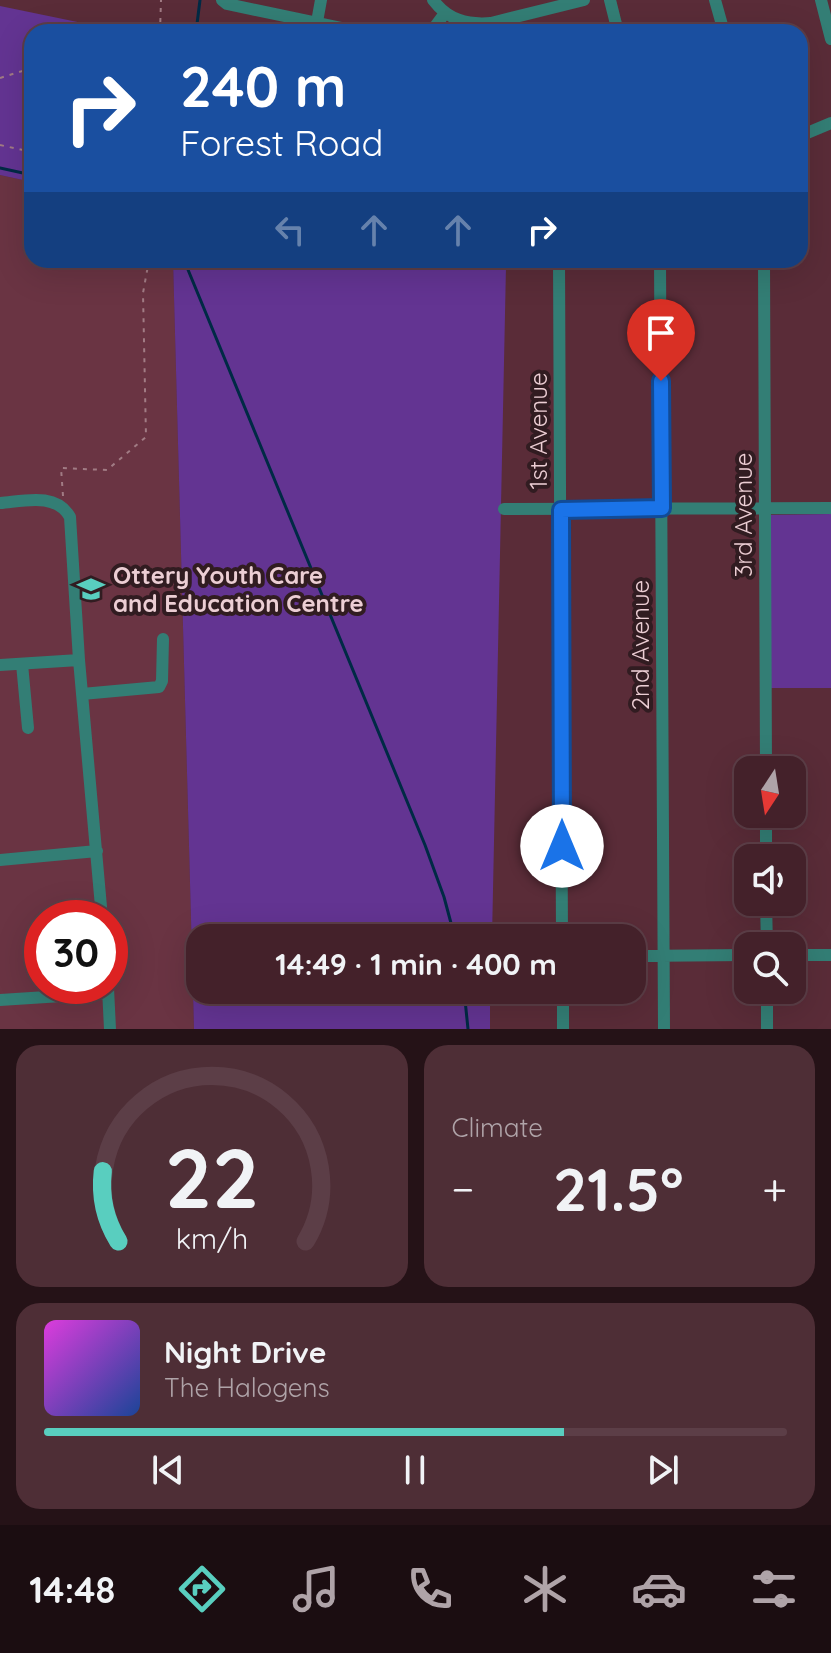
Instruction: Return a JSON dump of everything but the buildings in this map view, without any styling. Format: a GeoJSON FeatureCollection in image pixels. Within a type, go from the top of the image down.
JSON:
{"type":"FeatureCollection","features":[{"type":"Feature","properties":{"kind":"street"},"geometry":{"type":"LineString","coordinates":[[222,0],[227,4],[326,24]]}},
{"type":"Feature","properties":{"kind":"street"},"geometry":{"type":"LineString","coordinates":[[317,22],[321,0]]}},
{"type":"Feature","properties":{"kind":"street"},"geometry":{"type":"LineString","coordinates":[[433,0],[445,13],[464,22],[491,23],[584,0]]}},
{"type":"Feature","properties":{"kind":"street"},"geometry":{"type":"LineString","coordinates":[[610,0],[616,24]]}},
{"type":"Feature","properties":{"kind":"street"},"geometry":{"type":"LineString","coordinates":[[715,0],[722,24]]}},
{"type":"Feature","properties":{"kind":"street"},"geometry":{"type":"LineString","coordinates":[[821,0],[831,39]]}},
{"type":"Feature","properties":{"kind":"street"},"geometry":{"type":"LineString","coordinates":[[437,24],[445,13]]}},
{"type":"Feature","properties":{"kind":"street"},"geometry":{"type":"LineString","coordinates":[[808,133],[831,123]]}},
{"type":"Feature","properties":{"kind":"street","name":"1st Avenue"},"geometry":{"type":"LineString","coordinates":[[559,268],[562,924]]}},
{"type":"Feature","properties":{"kind":"street","name":"2nd Avenue"},"geometry":{"type":"LineString","coordinates":[[660,268],[664,1029]]}},
{"type":"Feature","properties":{"kind":"street","name":"3rd Avenue"},"geometry":{"type":"LineString","coordinates":[[764,268],[766,756]]}},
{"type":"Feature","properties":{"kind":"street"},"geometry":{"type":"LineString","coordinates":[[0,503],[35,500],[59,504],[70,517],[79,660],[101,900]]}},
{"type":"Feature","properties":{"kind":"street"},"geometry":{"type":"LineString","coordinates":[[504,509],[831,508]]}},
{"type":"Feature","properties":{"kind":"street"},"geometry":{"type":"LineString","coordinates":[[82,694],[159,687],[162,681],[163,639]]}},
{"type":"Feature","properties":{"kind":"street"},"geometry":{"type":"LineString","coordinates":[[0,665],[79,660]]}},
{"type":"Feature","properties":{"kind":"street"},"geometry":{"type":"LineString","coordinates":[[22,664],[28,728]]}},
{"type":"Feature","properties":{"kind":"street"},"geometry":{"type":"LineString","coordinates":[[0,860],[97,851]]}},
{"type":"Feature","properties":{"kind":"street"},"geometry":{"type":"LineString","coordinates":[[646,956],[734,955]]}},
{"type":"Feature","properties":{"kind":"street"},"geometry":{"type":"LineString","coordinates":[[806,955],[831,955]]}},
{"type":"Feature","properties":{"kind":"street"},"geometry":{"type":"LineString","coordinates":[[0,1000],[24,998]]}},
{"type":"Feature","properties":{"kind":"street"},"geometry":{"type":"LineString","coordinates":[[109,1004],[110,1029]]}},
{"type":"Feature","properties":{"kind":"street"},"geometry":{"type":"LineString","coordinates":[[563,1004],[563,1029]]}},
{"type":"Feature","properties":{"kind":"street"},"geometry":{"type":"LineString","coordinates":[[767,1004],[767,1029]]}},
{"type":"Feature","properties":{"kind":"path"},"geometry":{"type":"LineString","coordinates":[[159,24],[161,0]]}},
{"type":"Feature","properties":{"kind":"path"},"geometry":{"type":"LineString","coordinates":[[0,78],[24,70]]}},
{"type":"Feature","properties":{"kind":"path"},"geometry":{"type":"LineString","coordinates":[[0,145],[24,150]]}},
{"type":"Feature","properties":{"kind":"path"},"geometry":{"type":"LineString","coordinates":[[59,504],[63,497],[61,468],[107,470],[146,437],[143,293],[148,268]]}},
{"type":"Feature","properties":{"kind":"shaded area"},"geometry":{"type":"Polygon","coordinates":[[[0,6],[87,24],[24,24],[24,180],[0,175],[0,6]]]}},
{"type":"Feature","properties":{"kind":"shaded area","name":"Ottery Youth Care and Education Centre"},"geometry":{"type":"Polygon","coordinates":[[[0,175],[24,180],[24,268],[173,268],[191,924],[186,924],[186,1004],[193,1004],[194,1029],[0,1029],[0,175]]]}},
{"type":"Feature","properties":{"kind":"shaded area"},"geometry":{"type":"Polygon","coordinates":[[[173,268],[506,268],[492,924],[191,924],[173,268]]]}},
{"type":"Feature","properties":{"kind":"shaded area"},"geometry":{"type":"Polygon","coordinates":[[[831,514],[831,688],[771,688],[770,515],[831,514]]]}},
{"type":"Feature","properties":{"kind":"shaded area"},"geometry":{"type":"Polygon","coordinates":[[[193,1004],[490,1004],[490,1029],[194,1029],[193,1004]]]}},
{"type":"Feature","properties":{"kind":"waterway"},"geometry":{"type":"LineString","coordinates":[[197,24],[200,0]]}},
{"type":"Feature","properties":{"kind":"waterway"},"geometry":{"type":"LineString","coordinates":[[0,168],[24,173]]}},
{"type":"Feature","properties":{"kind":"waterway"},"geometry":{"type":"LineString","coordinates":[[187,268],[425,845],[451,924]]}},
{"type":"Feature","properties":{"kind":"waterway"},"geometry":{"type":"LineString","coordinates":[[465,1004],[468,1029]]}},
{"type":"Feature","properties":{"kind":"place","name":"Ottery Youth Care and Education Centre"},"geometry":{"type":"Point","coordinates":[91,589]}},
{"type":"Feature","properties":{"kind":"route"},"geometry":{"type":"LineString","coordinates":[[562,846],[561,510],[662,508],[661,381]]}}]}
